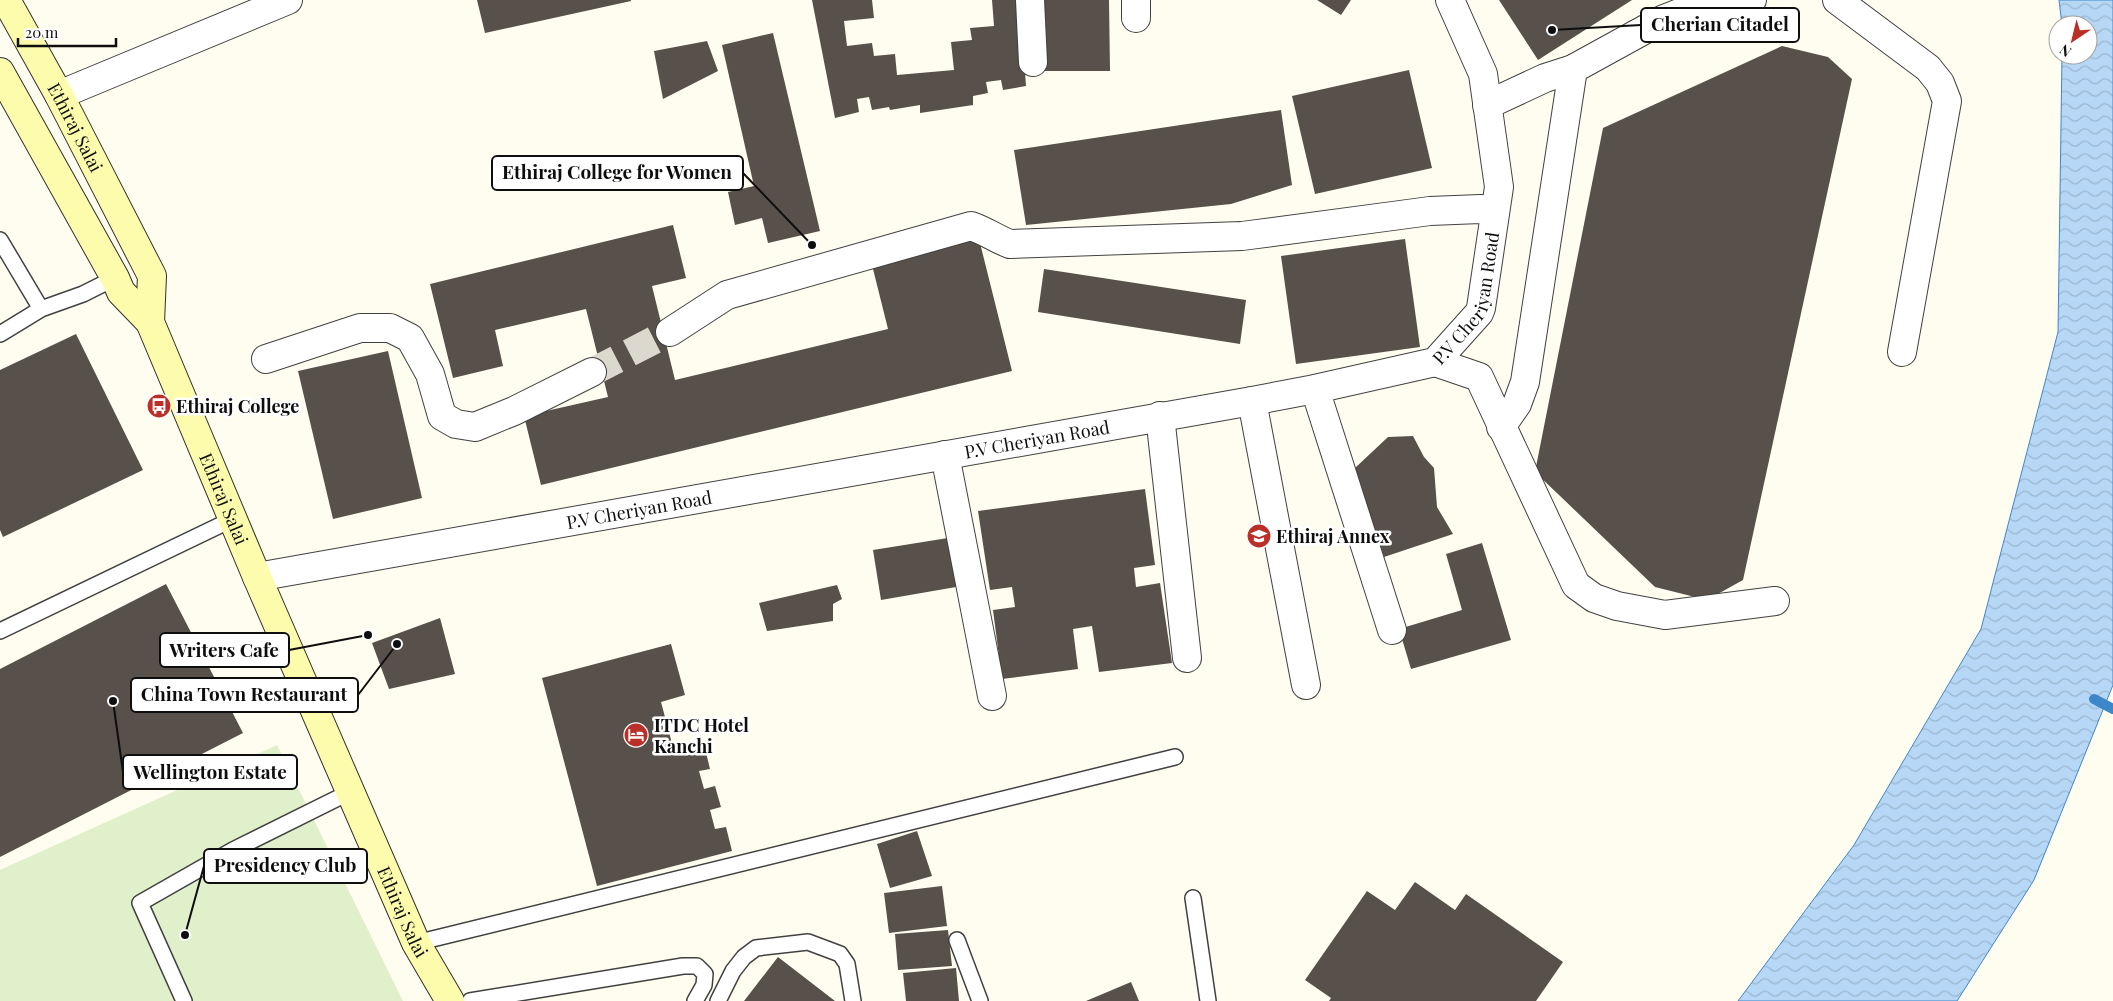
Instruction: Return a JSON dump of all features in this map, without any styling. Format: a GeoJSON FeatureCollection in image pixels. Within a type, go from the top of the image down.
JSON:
{"type":"FeatureCollection","features":[{"type":"Feature","properties":{"kind":"main road","name":"Ethiraj Salai"},"geometry":{"type":"LineString","coordinates":[[6,0],[59,95],[152,276],[150,322],[257,577],[416,943],[450,1001]]}},
{"type":"Feature","properties":{"kind":"main road"},"geometry":{"type":"LineString","coordinates":[[0,72],[121,292],[150,322]]}},
{"type":"Feature","properties":{"kind":"street"},"geometry":{"type":"LineString","coordinates":[[59,95],[288,0]]}},
{"type":"Feature","properties":{"kind":"street"},"geometry":{"type":"LineString","coordinates":[[1030,0],[1033,62]]}},
{"type":"Feature","properties":{"kind":"street","name":"P.V Cheriyan Road"},"geometry":{"type":"LineString","coordinates":[[257,577],[1252,401],[1434,362],[1481,308],[1499,187],[1483,74],[1450,0]]}},
{"type":"Feature","properties":{"kind":"street"},"geometry":{"type":"LineString","coordinates":[[1487,104],[1545,78],[1573,69],[1664,19],[1682,12],[1752,0]]}},
{"type":"Feature","properties":{"kind":"street"},"geometry":{"type":"LineString","coordinates":[[1837,0],[1928,68],[1940,83],[1947,101],[1902,352]]}},
{"type":"Feature","properties":{"kind":"street"},"geometry":{"type":"LineString","coordinates":[[1501,427],[1517,404],[1525,382],[1573,69]]}},
{"type":"Feature","properties":{"kind":"street"},"geometry":{"type":"LineString","coordinates":[[670,332],[727,295],[972,226],[986,230],[996,239],[1010,244],[1242,236],[1430,212],[1495,210]]}},
{"type":"Feature","properties":{"kind":"street"},"geometry":{"type":"LineString","coordinates":[[266,359],[360,328],[390,328],[410,338],[430,374],[442,416],[456,424],[474,428],[514,411],[592,372]]}},
{"type":"Feature","properties":{"kind":"street"},"geometry":{"type":"LineString","coordinates":[[1434,362],[1478,377],[1576,585],[1594,598],[1617,606],[1665,615],[1775,601]]}},
{"type":"Feature","properties":{"kind":"street"},"geometry":{"type":"LineString","coordinates":[[1315,389],[1392,630]]}},
{"type":"Feature","properties":{"kind":"street"},"geometry":{"type":"LineString","coordinates":[[1252,401],[1306,685]]}},
{"type":"Feature","properties":{"kind":"street"},"geometry":{"type":"LineString","coordinates":[[1160,416],[1187,658]]}},
{"type":"Feature","properties":{"kind":"street"},"geometry":{"type":"LineString","coordinates":[[945,455],[992,696]]}},
{"type":"Feature","properties":{"kind":"lane"},"geometry":{"type":"LineString","coordinates":[[0,240],[41,309]]}},
{"type":"Feature","properties":{"kind":"lane"},"geometry":{"type":"LineString","coordinates":[[0,334],[41,309],[83,294],[115,278]]}},
{"type":"Feature","properties":{"kind":"lane"},"geometry":{"type":"LineString","coordinates":[[0,631],[233,519]]}},
{"type":"Feature","properties":{"kind":"lane"},"geometry":{"type":"LineString","coordinates":[[416,943],[1174,757]]}},
{"type":"Feature","properties":{"kind":"lane"},"geometry":{"type":"LineString","coordinates":[[184,1001],[140,903],[233,850],[350,792]]}},
{"type":"Feature","properties":{"kind":"lane"},"geometry":{"type":"LineString","coordinates":[[1193,898],[1208,1001]]}},
{"type":"Feature","properties":{"kind":"lane"},"geometry":{"type":"LineString","coordinates":[[956,940],[980,1001]]}},
{"type":"Feature","properties":{"kind":"lane"},"geometry":{"type":"LineString","coordinates":[[718,1001],[733,972],[744,957],[756,948],[808,942],[840,954],[847,964],[853,1001]]}},
{"type":"Feature","properties":{"kind":"lane"},"geometry":{"type":"LineString","coordinates":[[470,1001],[683,966],[697,966],[705,974],[704,984],[695,1001]]}},
{"type":"Feature","properties":{"kind":"green space"},"geometry":{"type":"Polygon","coordinates":[[[277,745],[403,1001],[0,1001],[0,870],[277,745]]]}},
{"type":"Feature","properties":{"kind":"water"},"geometry":{"type":"Polygon","coordinates":[[[2059,0],[2113,0],[2113,685],[2034,880],[1957,1001],[1738,1001],[1854,845],[1981,629],[2058,332],[2062,65],[2098,65],[2098,15],[2061,15],[2059,0]]]}},
{"type":"Feature","properties":{"kind":"building"},"geometry":{"type":"Polygon","coordinates":[[[477,0],[631,0],[631,1],[485,33],[477,0]]]}},
{"type":"Feature","properties":{"kind":"building"},"geometry":{"type":"Polygon","coordinates":[[[812,0],[872,0],[874,18],[844,21],[847,46],[872,43],[874,56],[895,54],[897,75],[954,70],[951,42],[972,40],[970,28],[994,26],[992,0],[1020,0],[1026,86],[1003,90],[1001,80],[986,82],[988,93],[973,96],[973,105],[920,113],[920,105],[890,110],[889,107],[872,110],[869,97],[857,99],[859,112],[835,118],[812,0]]]}},
{"type":"Feature","properties":{"kind":"building"},"geometry":{"type":"Polygon","coordinates":[[[1040,0],[1109,0],[1110,71],[1041,71],[1040,0]]]}},
{"type":"Feature","properties":{"kind":"building"},"geometry":{"type":"Polygon","coordinates":[[[1317,0],[1351,0],[1341,15],[1317,0]]]}},
{"type":"Feature","properties":{"kind":"building"},"geometry":{"type":"Polygon","coordinates":[[[1499,0],[1632,0],[1538,60],[1499,0]]]}},
{"type":"Feature","properties":{"kind":"building"},"geometry":{"type":"Polygon","coordinates":[[[773,33],[820,231],[768,243],[762,218],[735,225],[728,192],[754,186],[722,45],[773,33]]]}},
{"type":"Feature","properties":{"kind":"building"},"geometry":{"type":"Polygon","coordinates":[[[707,41],[718,71],[663,99],[654,51],[707,41]]]}},
{"type":"Feature","properties":{"kind":"building"},"geometry":{"type":"Polygon","coordinates":[[[1782,46],[1828,57],[1852,79],[1743,580],[1707,600],[1655,587],[1535,472],[1603,128],[1782,46]]]}},
{"type":"Feature","properties":{"kind":"building"},"geometry":{"type":"Polygon","coordinates":[[[1409,70],[1432,168],[1315,194],[1292,96],[1409,70]]]}},
{"type":"Feature","properties":{"kind":"building"},"geometry":{"type":"Polygon","coordinates":[[[1281,110],[1292,185],[1231,204],[1026,225],[1014,150],[1281,110]]]}},
{"type":"Feature","properties":{"kind":"building"},"geometry":{"type":"Polygon","coordinates":[[[673,225],[686,278],[652,286],[675,380],[888,329],[872,265],[979,239],[1012,371],[541,485],[524,416],[608,397],[586,309],[495,330],[503,366],[453,378],[430,284],[673,225]]]}},
{"type":"Feature","properties":{"kind":"building"},"geometry":{"type":"Polygon","coordinates":[[[1405,239],[1420,347],[1296,364],[1281,256],[1405,239]]]}},
{"type":"Feature","properties":{"kind":"building"},"geometry":{"type":"Polygon","coordinates":[[[1044,269],[1246,300],[1240,344],[1038,312],[1044,269]]]}},
{"type":"Feature","properties":{"kind":"building"},"geometry":{"type":"Polygon","coordinates":[[[76,334],[143,470],[3,537],[0,530],[0,370],[76,334]]]}},
{"type":"Feature","properties":{"kind":"building"},"geometry":{"type":"Polygon","coordinates":[[[388,351],[422,498],[333,519],[298,371],[388,351]]]}},
{"type":"Feature","properties":{"kind":"building"},"geometry":{"type":"Polygon","coordinates":[[[1413,436],[1424,457],[1434,468],[1437,507],[1453,534],[1384,557],[1377,535],[1363,514],[1355,468],[1388,437],[1413,436]]]}},
{"type":"Feature","properties":{"kind":"building"},"geometry":{"type":"Polygon","coordinates":[[[1145,489],[1155,565],[1134,568],[1136,587],[1160,583],[1172,663],[1099,672],[1092,626],[1073,629],[1078,669],[1002,679],[993,610],[1015,607],[1012,587],[990,590],[978,511],[1145,489]]]}},
{"type":"Feature","properties":{"kind":"building"},"geometry":{"type":"Polygon","coordinates":[[[948,538],[956,587],[881,600],[873,550],[948,538]]]}},
{"type":"Feature","properties":{"kind":"building"},"geometry":{"type":"Polygon","coordinates":[[[1482,543],[1511,640],[1411,669],[1399,629],[1462,610],[1446,554],[1482,543]]]}},
{"type":"Feature","properties":{"kind":"building"},"geometry":{"type":"Polygon","coordinates":[[[166,584],[243,733],[0,857],[0,669],[166,584]]]}},
{"type":"Feature","properties":{"kind":"building"},"geometry":{"type":"Polygon","coordinates":[[[837,585],[842,599],[833,604],[833,621],[767,631],[759,603],[837,585]]]}},
{"type":"Feature","properties":{"kind":"building"},"geometry":{"type":"Polygon","coordinates":[[[440,618],[455,674],[389,689],[372,643],[440,618]]]}},
{"type":"Feature","properties":{"kind":"building"},"geometry":{"type":"Polygon","coordinates":[[[671,644],[685,695],[661,702],[674,751],[704,744],[710,769],[699,771],[704,789],[715,786],[721,807],[710,810],[715,829],[726,827],[732,851],[597,886],[542,678],[671,644]]]}},
{"type":"Feature","properties":{"kind":"building"},"geometry":{"type":"Polygon","coordinates":[[[917,831],[932,876],[890,888],[877,844],[917,831]]]}},
{"type":"Feature","properties":{"kind":"building"},"geometry":{"type":"Polygon","coordinates":[[[1415,882],[1455,910],[1466,894],[1563,962],[1536,1001],[1329,1001],[1331,998],[1305,980],[1367,891],[1395,910],[1415,882]]]}},
{"type":"Feature","properties":{"kind":"building"},"geometry":{"type":"Polygon","coordinates":[[[942,886],[947,926],[889,933],[884,893],[942,886]]]}},
{"type":"Feature","properties":{"kind":"building"},"geometry":{"type":"Polygon","coordinates":[[[948,930],[952,966],[898,970],[895,934],[948,930]]]}},
{"type":"Feature","properties":{"kind":"building"},"geometry":{"type":"Polygon","coordinates":[[[778,957],[835,1001],[744,1001],[778,957]]]}},
{"type":"Feature","properties":{"kind":"building"},"geometry":{"type":"Polygon","coordinates":[[[956,968],[959,1001],[906,1001],[903,973],[956,968]]]}},
{"type":"Feature","properties":{"kind":"building"},"geometry":{"type":"Polygon","coordinates":[[[1131,982],[1139,1001],[1086,1001],[1131,982]]]}},
{"type":"Feature","properties":{"kind":"waterway"},"geometry":{"type":"LineString","coordinates":[[2094,699],[2113,709]]}},
{"type":"Feature","properties":{"kind":"tunnel"},"geometry":{"type":"LineString","coordinates":[[592,372],[670,332]]}},
{"type":"Feature","properties":{"kind":"place","name":"Cherian Citadel"},"geometry":{"type":"Point","coordinates":[1552,30]}},
{"type":"Feature","properties":{"kind":"place","name":"Ethiraj College for Women"},"geometry":{"type":"Point","coordinates":[812,245]}},
{"type":"Feature","properties":{"kind":"place","name":"Ethiraj College"},"geometry":{"type":"Point","coordinates":[159,406]}},
{"type":"Feature","properties":{"kind":"place","name":"Ethiraj Annex"},"geometry":{"type":"Point","coordinates":[1259,536]}},
{"type":"Feature","properties":{"kind":"place","name":"Writers Cafe"},"geometry":{"type":"Point","coordinates":[368,635]}},
{"type":"Feature","properties":{"kind":"place","name":"China Town Restaurant"},"geometry":{"type":"Point","coordinates":[397,644]}},
{"type":"Feature","properties":{"kind":"place","name":"Wellington Estate"},"geometry":{"type":"Point","coordinates":[113,701]}},
{"type":"Feature","properties":{"kind":"place","name":"ITDC Hotel Kanchi"},"geometry":{"type":"Point","coordinates":[636,735]}},
{"type":"Feature","properties":{"kind":"place","name":"Presidency Club"},"geometry":{"type":"Point","coordinates":[185,935]}}]}
